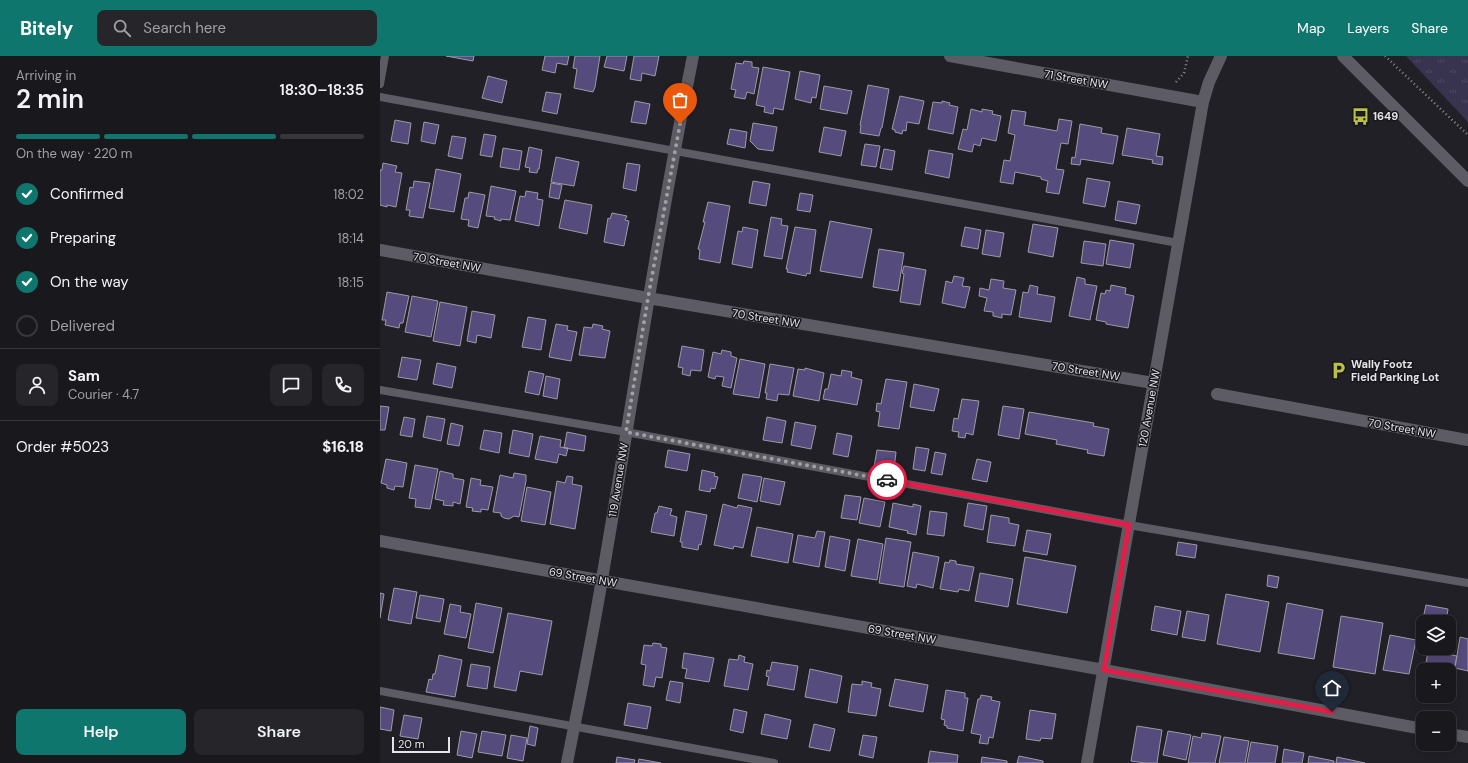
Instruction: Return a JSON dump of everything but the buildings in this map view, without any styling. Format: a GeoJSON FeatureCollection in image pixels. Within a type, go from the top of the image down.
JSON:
{"type":"FeatureCollection","features":[{"type":"Feature","properties":{"kind":"street","name":"119 Avenue NW"},"geometry":{"type":"LineString","coordinates":[[567,763],[602,580],[648,298],[674,151],[693,56]]}},
{"type":"Feature","properties":{"kind":"street","name":"71 Street NW"},"geometry":{"type":"LineString","coordinates":[[950,56],[1203,102]]}},
{"type":"Feature","properties":{"kind":"street","name":"120 Avenue NW"},"geometry":{"type":"LineString","coordinates":[[1087,763],[1203,102],[1209,82],[1221,56]]}},
{"type":"Feature","properties":{"kind":"street"},"geometry":{"type":"LineString","coordinates":[[1342,56],[1468,181]]}},
{"type":"Feature","properties":{"kind":"street","name":"70 Street NW"},"geometry":{"type":"LineString","coordinates":[[380,250],[648,298],[1153,383]]}},
{"type":"Feature","properties":{"kind":"street","name":"70 Street NW"},"geometry":{"type":"LineString","coordinates":[[1217,394],[1468,440]]}},
{"type":"Feature","properties":{"kind":"street","name":"69 Street NW"},"geometry":{"type":"LineString","coordinates":[[380,541],[1104,670],[1416,728]]}},
{"type":"Feature","properties":{"kind":"street"},"geometry":{"type":"LineString","coordinates":[[1456,735],[1468,737]]}},
{"type":"Feature","properties":{"kind":"lane"},"geometry":{"type":"LineString","coordinates":[[380,84],[385,56]]}},
{"type":"Feature","properties":{"kind":"lane"},"geometry":{"type":"LineString","coordinates":[[380,97],[1178,243]]}},
{"type":"Feature","properties":{"kind":"lane"},"geometry":{"type":"LineString","coordinates":[[380,390],[626,432],[1129,525],[1468,583]]}},
{"type":"Feature","properties":{"kind":"lane"},"geometry":{"type":"LineString","coordinates":[[380,691],[774,763]]}},
{"type":"Feature","properties":{"kind":"path"},"geometry":{"type":"LineString","coordinates":[[1177,80],[1184,72],[1188,56]]}},
{"type":"Feature","properties":{"kind":"path"},"geometry":{"type":"LineString","coordinates":[[1385,56],[1468,136]]}},
{"type":"Feature","properties":{"kind":"green space"},"geometry":{"type":"Polygon","coordinates":[[[1406,56],[1468,56],[1468,122],[1406,56]]]}},
{"type":"Feature","properties":{"kind":"way so far"},"geometry":{"type":"LineString","coordinates":[[680,124],[648,298],[626,432],[887,480]]}},
{"type":"Feature","properties":{"kind":"place","name":"1649"},"geometry":{"type":"Point","coordinates":[1360,116]}},
{"type":"Feature","properties":{"kind":"place","name":"Wally Footz Field Parking Lot"},"geometry":{"type":"Point","coordinates":[1338,370]}},
{"type":"Feature","properties":{"kind":"route"},"geometry":{"type":"LineString","coordinates":[[887,480],[1129,525],[1104,670],[1332,712]]}}]}
